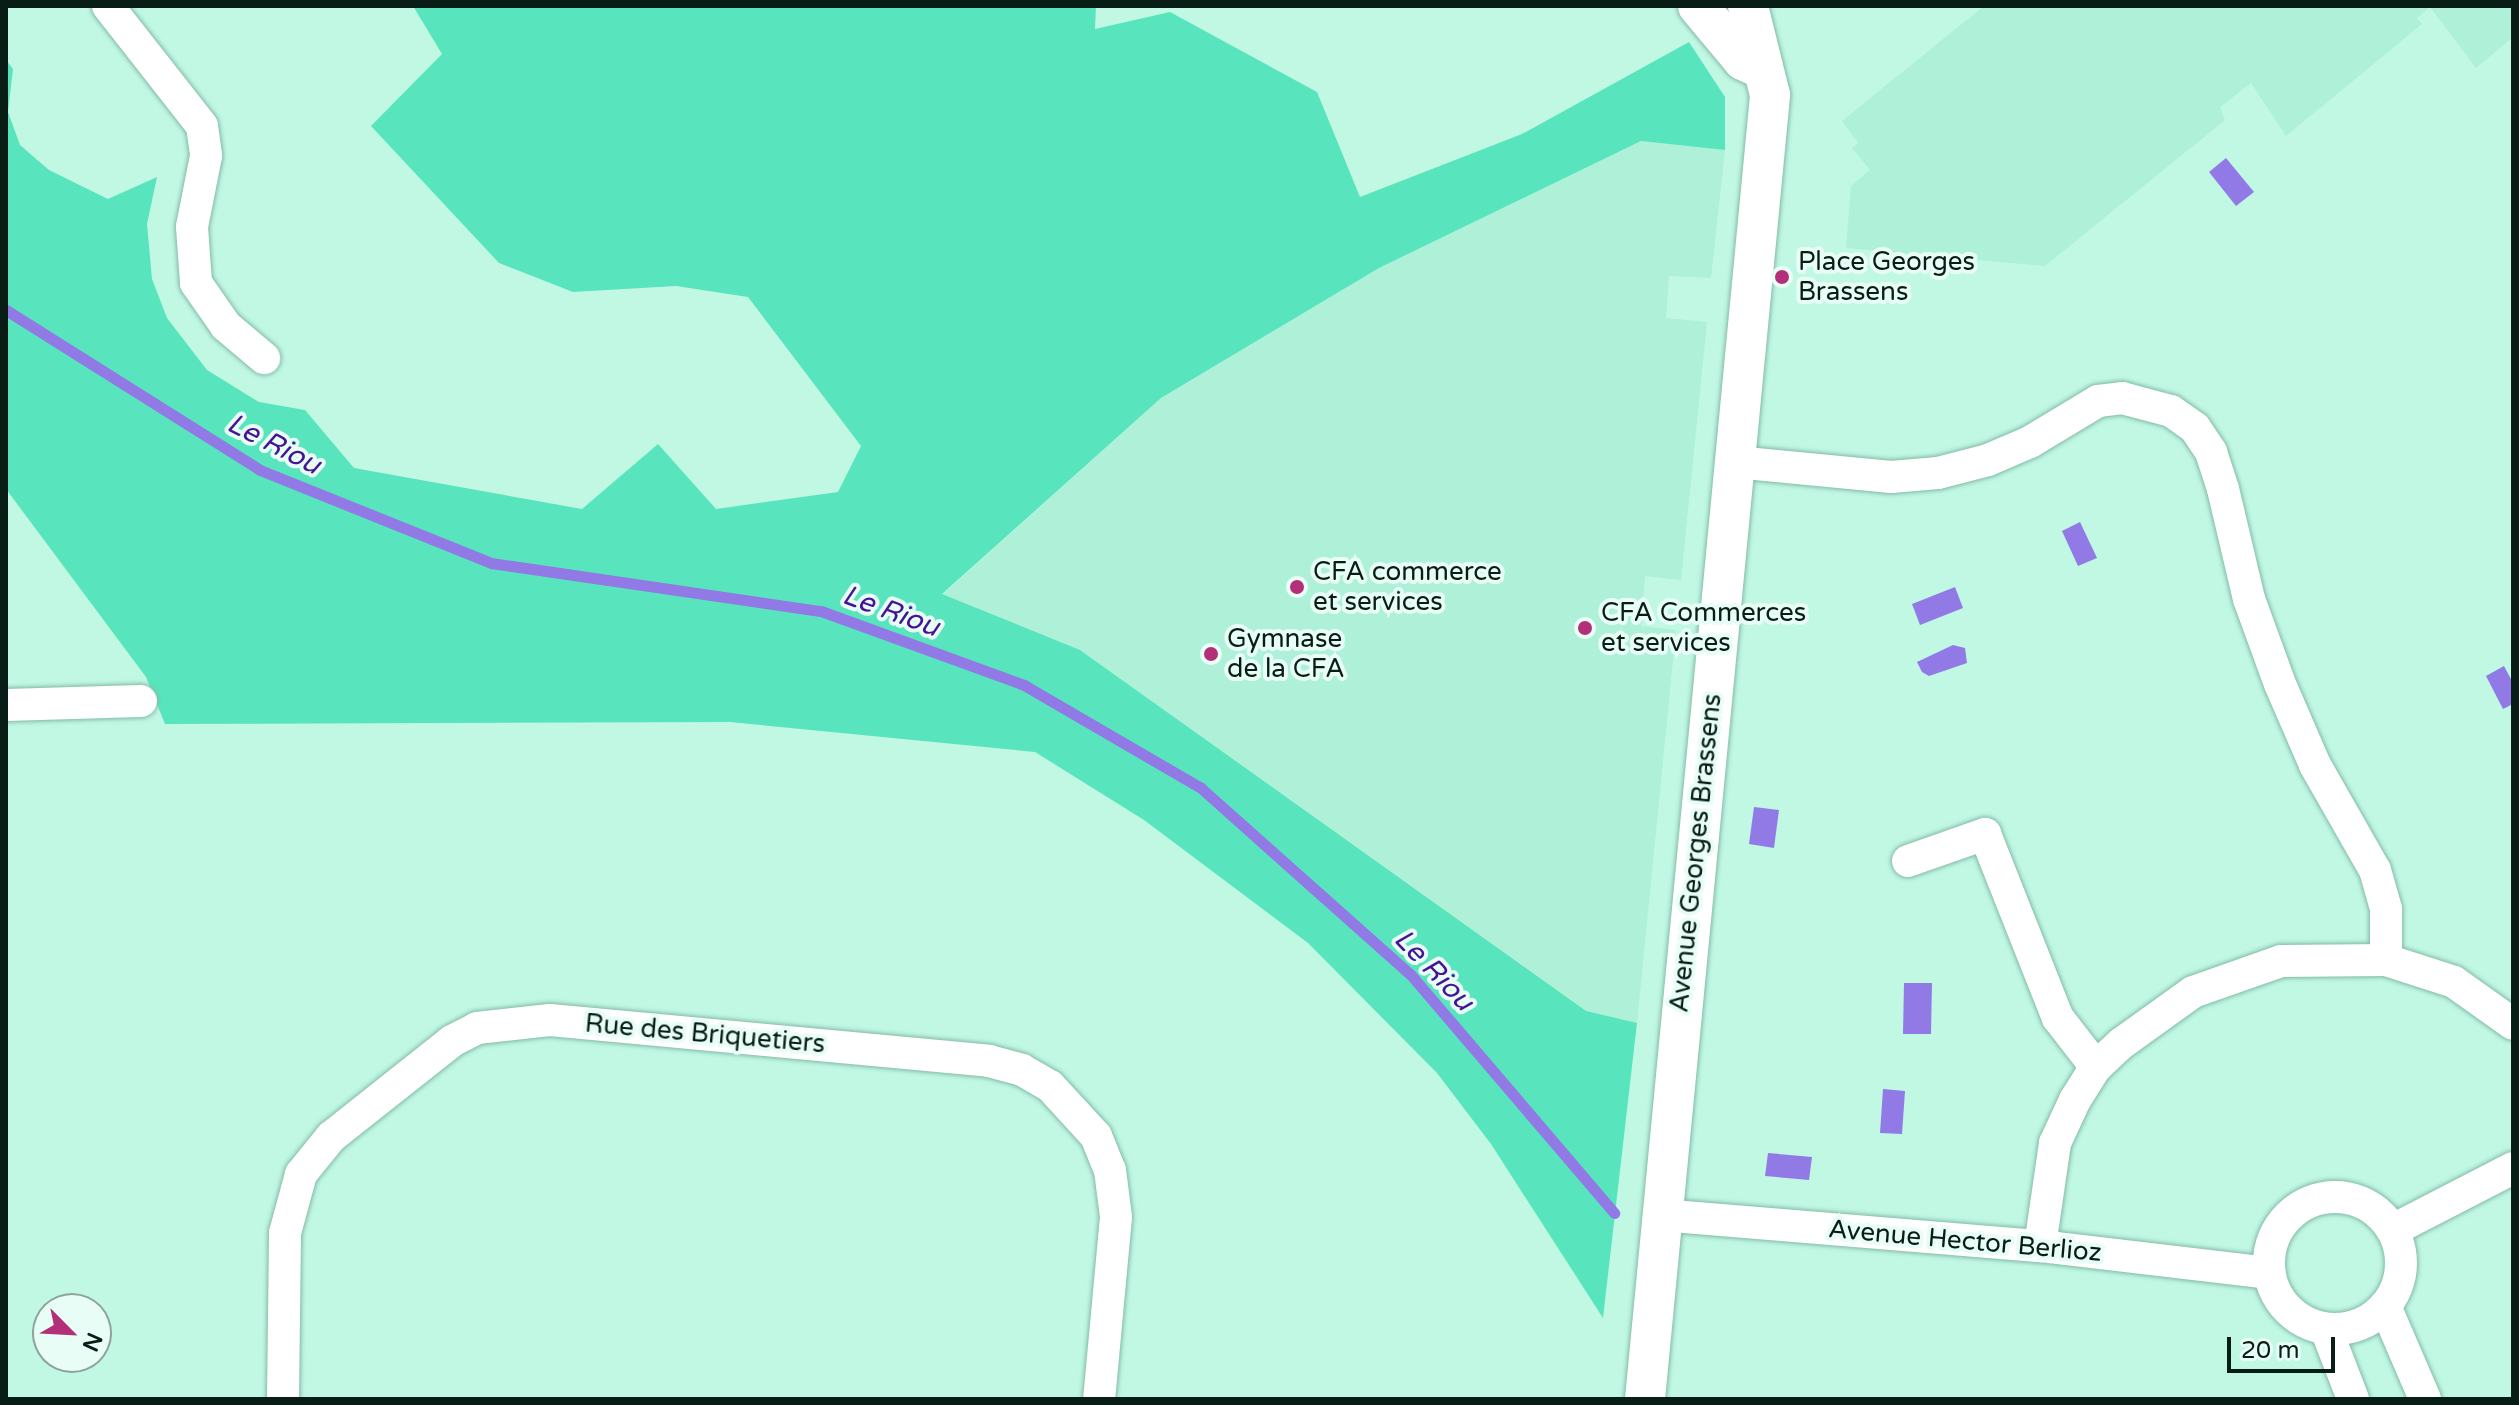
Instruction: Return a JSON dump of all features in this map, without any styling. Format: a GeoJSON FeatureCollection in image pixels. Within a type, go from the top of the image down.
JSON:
{"type":"FeatureCollection","features":[{"type":"Feature","properties":{"kind":"street"},"geometry":{"type":"LineString","coordinates":[[108,6],[202,126],[206,156],[192,227],[196,283],[226,326],[264,358]]}},
{"type":"Feature","properties":{"kind":"street"},"geometry":{"type":"LineString","coordinates":[[1698,6],[1756,59]]}},
{"type":"Feature","properties":{"kind":"street"},"geometry":{"type":"LineString","coordinates":[[1748,6],[1756,59]]}},
{"type":"Feature","properties":{"kind":"street","name":"Avenue Georges Brassens"},"geometry":{"type":"LineString","coordinates":[[1645,1399],[1770,95],[1756,59]]}},
{"type":"Feature","properties":{"kind":"street"},"geometry":{"type":"LineString","coordinates":[[1735,462],[1891,477],[1938,473],[1988,460],[2030,442],[2098,401],[2122,398],[2171,411],[2195,428],[2219,477],[2249,599],[2280,684],[2315,765],[2375,870],[2386,909],[2386,960]]}},
{"type":"Feature","properties":{"kind":"street"},"geometry":{"type":"LineString","coordinates":[[6,705],[141,701]]}},
{"type":"Feature","properties":{"kind":"street"},"geometry":{"type":"LineString","coordinates":[[1908,861],[1985,834],[2058,1018],[2096,1067]]}},
{"type":"Feature","properties":{"kind":"street"},"geometry":{"type":"LineString","coordinates":[[2040,1246],[2055,1143],[2096,1067],[2193,992],[2229,976],[2281,961],[2386,960],[2454,982],[2513,1024]]}},
{"type":"Feature","properties":{"kind":"street","name":"Rue des Briquetiers"},"geometry":{"type":"LineString","coordinates":[[283,1399],[285,1233],[301,1174],[331,1137],[452,1041],[477,1028],[550,1020],[989,1061],[1022,1070],[1050,1086],[1096,1136],[1110,1170],[1116,1217],[1099,1399]]}},
{"type":"Feature","properties":{"kind":"street"},"geometry":{"type":"LineString","coordinates":[[2393,1230],[2513,1168]]}},
{"type":"Feature","properties":{"kind":"street"},"geometry":{"type":"LineString","coordinates":[[2326,1197],[2363,1204],[2393,1230],[2401,1255],[2398,1283],[2385,1306],[2348,1328],[2326,1329],[2300,1319],[2280,1299],[2269,1273],[2271,1247],[2282,1223],[2301,1206],[2326,1197]]}},
{"type":"Feature","properties":{"kind":"street","name":"Avenue Hector Berlioz"},"geometry":{"type":"LineString","coordinates":[[1661,1215],[2040,1246],[2269,1273]]}},
{"type":"Feature","properties":{"kind":"street"},"geometry":{"type":"LineString","coordinates":[[2385,1306],[2425,1399]]}},
{"type":"Feature","properties":{"kind":"street"},"geometry":{"type":"LineString","coordinates":[[2326,1329],[2353,1399]]}},
{"type":"Feature","properties":{"kind":"shaded area"},"geometry":{"type":"Polygon","coordinates":[[[1984,6],[2513,6],[2513,37],[2476,68],[2430,7],[2417,18],[2422,24],[2286,136],[2251,83],[2220,107],[2225,120],[2045,266],[1846,248],[1851,186],[1870,170],[1852,148],[1858,143],[1842,121],[1984,6]]]}},
{"type":"Feature","properties":{"kind":"shaded area","name":"CFA commerce et services"},"geometry":{"type":"Polygon","coordinates":[[[1641,141],[1725,150],[1711,278],[1669,276],[1666,318],[1707,322],[1681,580],[1645,576],[1641,626],[1676,630],[1637,1023],[1586,1012],[1080,650],[942,595],[1161,398],[1379,268],[1641,141]]]}},
{"type":"Feature","properties":{"kind":"shaded area"},"geometry":{"type":"Polygon","coordinates":[[[2226,158],[2254,192],[2236,206],[2209,172],[2226,158]]]}},
{"type":"Feature","properties":{"kind":"shaded area"},"geometry":{"type":"Polygon","coordinates":[[[2080,522],[2097,558],[2078,566],[2062,531],[2080,522]]]}},
{"type":"Feature","properties":{"kind":"shaded area"},"geometry":{"type":"Polygon","coordinates":[[[1955,587],[1963,608],[1920,625],[1912,604],[1955,587]]]}},
{"type":"Feature","properties":{"kind":"shaded area"},"geometry":{"type":"Polygon","coordinates":[[[1953,645],[1965,648],[1967,663],[1929,676],[1922,672],[1917,662],[1953,645]]]}},
{"type":"Feature","properties":{"kind":"shaded area"},"geometry":{"type":"Polygon","coordinates":[[[2504,666],[2513,683],[2513,704],[2503,709],[2486,676],[2504,666]]]}},
{"type":"Feature","properties":{"kind":"shaded area"},"geometry":{"type":"Polygon","coordinates":[[[1754,807],[1779,810],[1774,848],[1749,844],[1754,807]]]}},
{"type":"Feature","properties":{"kind":"shaded area"},"geometry":{"type":"Polygon","coordinates":[[[1904,983],[1932,983],[1931,1034],[1903,1034],[1904,983]]]}},
{"type":"Feature","properties":{"kind":"shaded area"},"geometry":{"type":"Polygon","coordinates":[[[1883,1089],[1905,1091],[1902,1134],[1880,1133],[1883,1089]]]}},
{"type":"Feature","properties":{"kind":"shaded area"},"geometry":{"type":"Polygon","coordinates":[[[1768,1153],[1812,1157],[1809,1180],[1765,1176],[1768,1153]]]}},
{"type":"Feature","properties":{"kind":"green space"},"geometry":{"type":"Polygon","coordinates":[[[413,6],[1096,6],[1095,29],[1170,12],[1317,92],[1360,197],[1522,134],[1689,42],[1725,97],[1725,150],[1641,141],[1379,268],[1161,398],[942,594],[1080,650],[1586,1011],[1637,1023],[1603,1318],[1491,1144],[1437,1073],[1308,943],[1144,820],[1035,752],[730,722],[165,724],[146,677],[6,489],[6,60],[13,69],[8,112],[20,145],[49,170],[108,199],[157,177],[147,224],[152,279],[167,318],[207,370],[259,402],[305,410],[354,468],[582,509],[658,444],[716,509],[838,492],[861,446],[748,297],[676,286],[573,292],[499,263],[371,126],[442,54],[413,6]]]}},
{"type":"Feature","properties":{"kind":"waterway","name":"Le Riou"},"geometry":{"type":"LineString","coordinates":[[6,310],[260,470],[491,563],[821,611],[1024,685],[1201,788],[1411,975],[1614,1213]]}},
{"type":"Feature","properties":{"kind":"place","name":"Place Georges Brassens"},"geometry":{"type":"Point","coordinates":[1782,277]}},
{"type":"Feature","properties":{"kind":"place","name":"CFA commerce et services"},"geometry":{"type":"Point","coordinates":[1297,587]}},
{"type":"Feature","properties":{"kind":"place","name":"CFA Commerces et services"},"geometry":{"type":"Point","coordinates":[1585,628]}},
{"type":"Feature","properties":{"kind":"place","name":"Gymnase de la CFA"},"geometry":{"type":"Point","coordinates":[1211,654]}}]}
